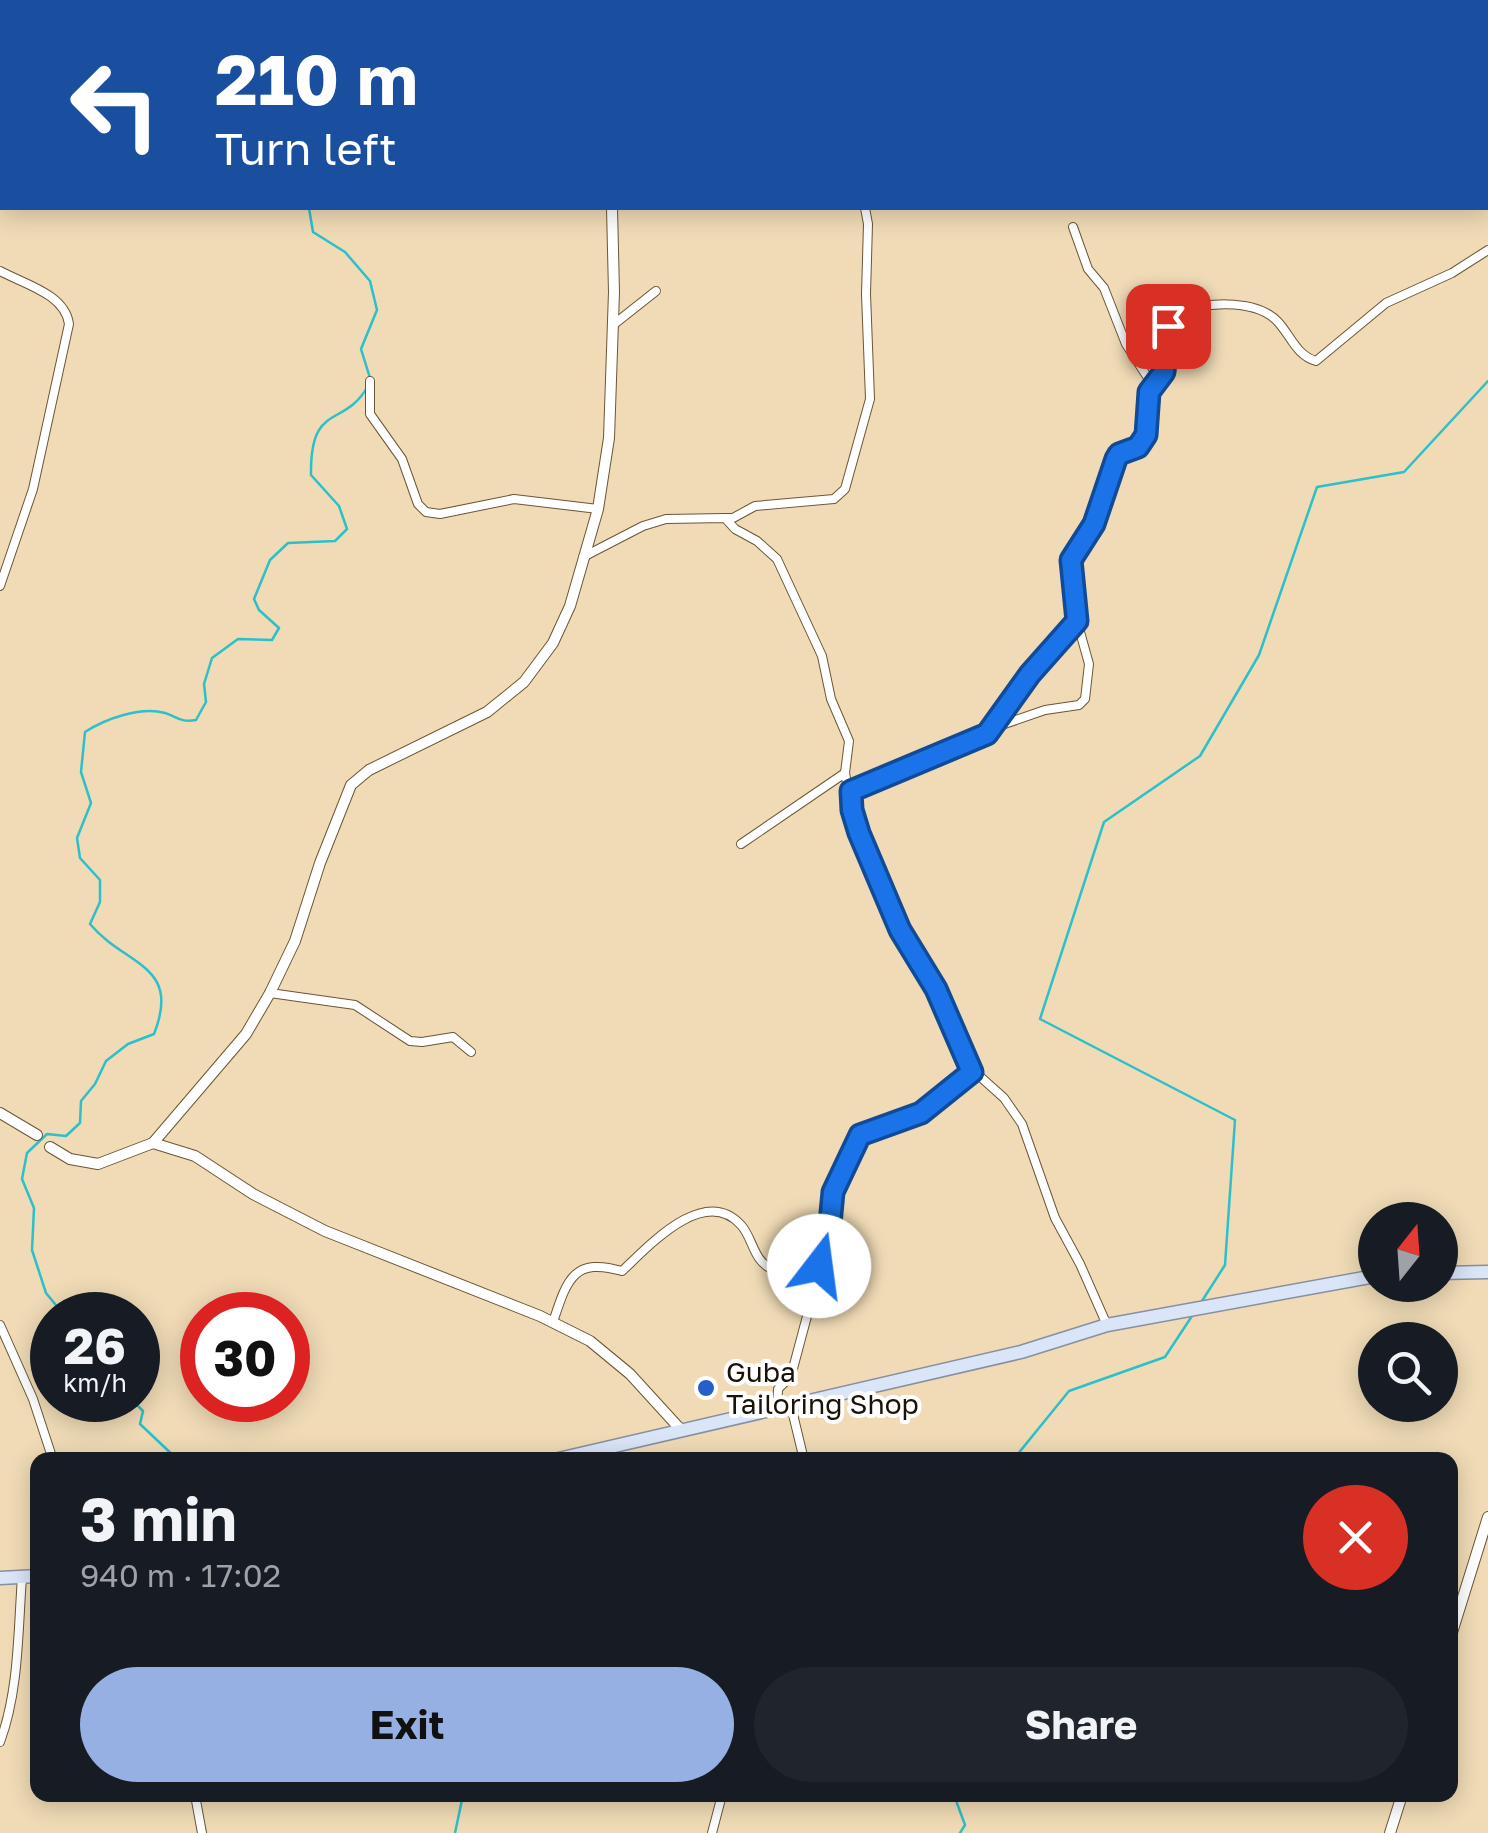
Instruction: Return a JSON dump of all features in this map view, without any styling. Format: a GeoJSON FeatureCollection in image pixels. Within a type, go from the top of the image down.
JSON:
{"type":"FeatureCollection","features":[{"type":"Feature","properties":{"kind":"main road"},"geometry":{"type":"LineString","coordinates":[[1458,1273],[1488,1272]]}},
{"type":"Feature","properties":{"kind":"main road"},"geometry":{"type":"LineString","coordinates":[[616,1452],[682,1432],[1021,1352],[1106,1325],[1358,1279]]}},
{"type":"Feature","properties":{"kind":"main road"},"geometry":{"type":"LineString","coordinates":[[0,1578],[30,1576]]}},
{"type":"Feature","properties":{"kind":"street"},"geometry":{"type":"LineString","coordinates":[[0,1113],[70,1159],[98,1164],[153,1143],[246,1034],[270,993],[295,941],[333,825],[351,786],[369,770],[487,712],[524,682],[552,643],[570,606],[598,509],[609,438],[612,210]]}},
{"type":"Feature","properties":{"kind":"street"},"geometry":{"type":"LineString","coordinates":[[583,557],[643,526],[666,519],[733,518],[746,509],[768,504],[834,499],[845,489],[870,399],[866,210]]}},
{"type":"Feature","properties":{"kind":"street"},"geometry":{"type":"LineString","coordinates":[[1073,227],[1088,268],[1104,288],[1126,344],[1152,384]]}},
{"type":"Feature","properties":{"kind":"street"},"geometry":{"type":"LineString","coordinates":[[851,791],[976,740],[993,728],[1084,702],[1089,664],[1077,621],[1071,560],[1094,524],[1119,454],[1138,447],[1146,435],[1152,384],[1164,372],[1172,316],[1228,306],[1262,309],[1278,321],[1300,352],[1316,362],[1386,303],[1452,273],[1488,250]]}},
{"type":"Feature","properties":{"kind":"street"},"geometry":{"type":"LineString","coordinates":[[0,271],[58,302],[68,314],[69,324],[33,489],[0,586]]}},
{"type":"Feature","properties":{"kind":"street"},"geometry":{"type":"LineString","coordinates":[[613,325],[656,290]]}},
{"type":"Feature","properties":{"kind":"street"},"geometry":{"type":"LineString","coordinates":[[370,381],[370,414],[402,460],[418,504],[426,512],[440,514],[514,499],[598,509]]}},
{"type":"Feature","properties":{"kind":"street"},"geometry":{"type":"LineString","coordinates":[[724,518],[776,559],[822,656],[831,699],[849,741],[845,773],[852,810],[900,930],[936,989],[972,1072],[1004,1098],[1022,1124],[1055,1218],[1106,1325]]}},
{"type":"Feature","properties":{"kind":"street"},"geometry":{"type":"LineString","coordinates":[[993,728],[1030,674],[1077,621]]}},
{"type":"Feature","properties":{"kind":"street"},"geometry":{"type":"LineString","coordinates":[[741,844],[845,773]]}},
{"type":"Feature","properties":{"kind":"street"},"geometry":{"type":"LineString","coordinates":[[270,993],[356,1005],[410,1040],[452,1037],[471,1052]]}},
{"type":"Feature","properties":{"kind":"street"},"geometry":{"type":"LineString","coordinates":[[801,1452],[778,1389],[791,1376],[829,1234],[833,1192],[860,1135],[921,1113],[972,1072]]}},
{"type":"Feature","properties":{"kind":"street"},"geometry":{"type":"LineString","coordinates":[[153,1143],[195,1156],[252,1194],[325,1231],[553,1322],[601,1350],[630,1374],[682,1432]]}},
{"type":"Feature","properties":{"kind":"street"},"geometry":{"type":"LineString","coordinates":[[553,1322],[567,1283],[582,1269],[601,1265],[622,1271],[661,1235],[689,1216],[721,1215],[740,1224],[755,1252],[774,1270],[819,1266]]}},
{"type":"Feature","properties":{"kind":"street"},"geometry":{"type":"LineString","coordinates":[[0,1325],[33,1399],[50,1452]]}},
{"type":"Feature","properties":{"kind":"street"},"geometry":{"type":"LineString","coordinates":[[1458,1613],[1488,1517]]}},
{"type":"Feature","properties":{"kind":"street"},"geometry":{"type":"LineString","coordinates":[[0,1742],[8,1722],[22,1577]]}},
{"type":"Feature","properties":{"kind":"street"},"geometry":{"type":"LineString","coordinates":[[196,1802],[202,1833]]}},
{"type":"Feature","properties":{"kind":"street"},"geometry":{"type":"LineString","coordinates":[[712,1833],[720,1802]]}},
{"type":"Feature","properties":{"kind":"street"},"geometry":{"type":"LineString","coordinates":[[1390,1833],[1400,1802]]}},
{"type":"Feature","properties":{"kind":"waterway"},"geometry":{"type":"LineString","coordinates":[[309,210],[313,232],[345,252],[370,281],[377,310],[361,349],[370,378]]}},
{"type":"Feature","properties":{"kind":"waterway"},"geometry":{"type":"LineString","coordinates":[[1202,1301],[1225,1265],[1235,1120],[1040,1019],[1104,822],[1200,756],[1259,655],[1317,487],[1404,472],[1488,381]]}},
{"type":"Feature","properties":{"kind":"waterway"},"geometry":{"type":"LineString","coordinates":[[46,1292],[32,1250],[34,1208],[22,1179],[27,1153],[47,1134],[66,1136],[80,1123],[81,1101],[106,1061],[128,1044],[154,1034],[161,1011],[161,993],[146,968],[90,924],[100,902],[100,880],[80,858],[77,838],[91,803],[81,772],[85,732],[113,718],[145,711],[196,720],[206,702],[204,684],[212,658],[238,639],[272,640],[279,628],[259,610],[254,599],[270,560],[288,543],[335,541],[347,529],[339,506],[311,475],[312,452],[322,426],[349,408],[368,386]]}},
{"type":"Feature","properties":{"kind":"waterway"},"geometry":{"type":"LineString","coordinates":[[1019,1452],[1069,1391],[1165,1357],[1192,1316]]}},
{"type":"Feature","properties":{"kind":"waterway"},"geometry":{"type":"LineString","coordinates":[[140,1422],[170,1452]]}},
{"type":"Feature","properties":{"kind":"waterway"},"geometry":{"type":"LineString","coordinates":[[455,1833],[462,1802]]}},
{"type":"Feature","properties":{"kind":"waterway"},"geometry":{"type":"LineString","coordinates":[[957,1802],[965,1825],[960,1833]]}},
{"type":"Feature","properties":{"kind":"place","name":"Guba Tailoring Shop"},"geometry":{"type":"Point","coordinates":[706,1388]}},
{"type":"Feature","properties":{"kind":"route"},"geometry":{"type":"LineString","coordinates":[[819,1266],[829,1234],[833,1192],[860,1135],[921,1113],[972,1072],[924,965],[900,930],[859,833],[851,791],[987,734],[1030,674],[1077,621],[1071,560],[1094,524],[1116,459],[1138,447],[1146,435],[1149,392],[1164,372],[1168,326]]}}]}
